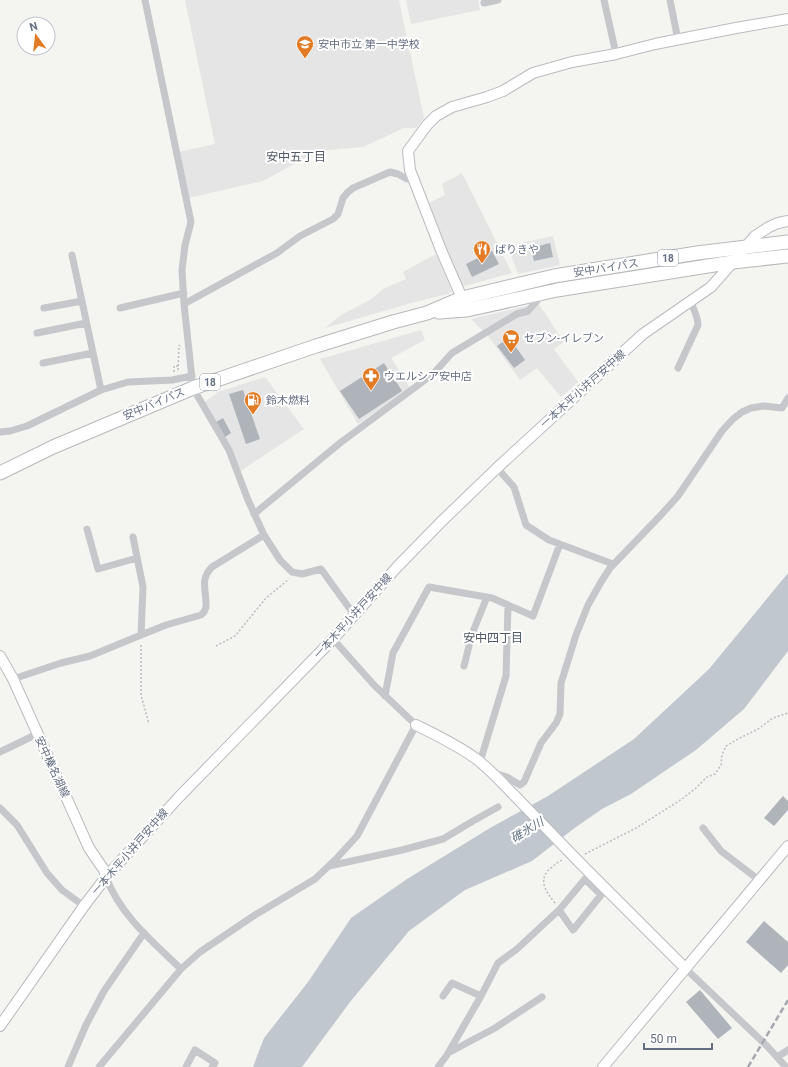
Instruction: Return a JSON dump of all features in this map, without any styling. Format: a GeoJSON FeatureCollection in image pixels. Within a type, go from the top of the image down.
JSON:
{"type":"FeatureCollection","features":[{"type":"Feature","properties":{"kind":"highway","name":"安中バイパス"},"geometry":{"type":"LineString","coordinates":[[0,473],[193,382],[386,324],[465,304],[554,276],[683,255],[788,242]]}},
{"type":"Feature","properties":{"kind":"highway","name":"安中バイパス"},"geometry":{"type":"LineString","coordinates":[[465,304],[733,262],[788,256]]}},
{"type":"Feature","properties":{"kind":"main road"},"geometry":{"type":"LineString","coordinates":[[465,304],[441,250],[410,170],[408,151],[427,125],[436,116],[452,107],[487,98],[503,92],[533,73],[572,62],[736,28],[788,20]]}},
{"type":"Feature","properties":{"kind":"main road","name":"一本木平小井戸安中線"},"geometry":{"type":"LineString","coordinates":[[0,1026],[106,877],[179,797],[333,639],[442,521],[497,468],[643,334],[711,286],[759,232],[778,223],[788,222]]}},
{"type":"Feature","properties":{"kind":"main road","name":"安中榛名湖線"},"geometry":{"type":"LineString","coordinates":[[0,656],[13,679],[89,848],[104,870],[106,877]]}},
{"type":"Feature","properties":{"kind":"main road"},"geometry":{"type":"LineString","coordinates":[[416,725],[456,746],[491,771],[582,865],[604,892],[685,968]]}},
{"type":"Feature","properties":{"kind":"main road"},"geometry":{"type":"LineString","coordinates":[[603,1067],[788,846]]}},
{"type":"Feature","properties":{"kind":"street"},"geometry":{"type":"LineString","coordinates":[[145,0],[191,222],[185,246],[182,270],[184,304],[193,382],[229,450],[254,514],[264,535],[280,560],[292,572],[302,574],[321,569],[354,616]]}},
{"type":"Feature","properties":{"kind":"street"},"geometry":{"type":"LineString","coordinates":[[484,3],[498,0]]}},
{"type":"Feature","properties":{"kind":"street"},"geometry":{"type":"LineString","coordinates":[[604,0],[616,54]]}},
{"type":"Feature","properties":{"kind":"street"},"geometry":{"type":"LineString","coordinates":[[670,0],[678,40]]}},
{"type":"Feature","properties":{"kind":"street"},"geometry":{"type":"LineString","coordinates":[[184,304],[277,253],[300,236],[333,218],[338,214],[343,198],[353,188],[390,172],[408,179],[413,177]]}},
{"type":"Feature","properties":{"kind":"street"},"geometry":{"type":"LineString","coordinates":[[72,255],[101,390]]}},
{"type":"Feature","properties":{"kind":"street"},"geometry":{"type":"LineString","coordinates":[[254,514],[340,443],[434,374],[452,353],[517,314],[528,311],[544,292]]}},
{"type":"Feature","properties":{"kind":"street"},"geometry":{"type":"LineString","coordinates":[[120,308],[184,293]]}},
{"type":"Feature","properties":{"kind":"street"},"geometry":{"type":"LineString","coordinates":[[44,308],[82,301]]}},
{"type":"Feature","properties":{"kind":"street"},"geometry":{"type":"LineString","coordinates":[[678,368],[698,326],[698,320],[690,302]]}},
{"type":"Feature","properties":{"kind":"street"},"geometry":{"type":"LineString","coordinates":[[37,333],[86,324]]}},
{"type":"Feature","properties":{"kind":"street"},"geometry":{"type":"LineString","coordinates":[[43,363],[93,353]]}},
{"type":"Feature","properties":{"kind":"street"},"geometry":{"type":"LineString","coordinates":[[0,432],[27,426],[101,390],[128,382],[172,380],[193,382]]}},
{"type":"Feature","properties":{"kind":"street"},"geometry":{"type":"LineString","coordinates":[[491,771],[507,777],[520,785],[524,782],[541,743],[556,723],[560,714],[561,683],[576,635],[588,605],[600,582],[613,564],[678,496],[722,431],[733,419],[742,412],[751,408],[764,406],[782,408],[788,398]]}},
{"type":"Feature","properties":{"kind":"street"},"geometry":{"type":"LineString","coordinates":[[497,468],[514,487],[526,525],[549,540],[613,564]]}},
{"type":"Feature","properties":{"kind":"street"},"geometry":{"type":"LineString","coordinates":[[87,529],[98,569],[137,558]]}},
{"type":"Feature","properties":{"kind":"street"},"geometry":{"type":"LineString","coordinates":[[13,679],[61,663],[90,656],[166,625],[201,615],[206,607],[205,577],[208,572],[212,567],[264,535]]}},
{"type":"Feature","properties":{"kind":"street"},"geometry":{"type":"LineString","coordinates":[[133,537],[143,587],[141,635]]}},
{"type":"Feature","properties":{"kind":"street"},"geometry":{"type":"LineString","coordinates":[[385,696],[393,653],[429,587],[492,598],[534,616],[560,544]]}},
{"type":"Feature","properties":{"kind":"street"},"geometry":{"type":"LineString","coordinates":[[464,666],[472,634],[487,597]]}},
{"type":"Feature","properties":{"kind":"street"},"geometry":{"type":"LineString","coordinates":[[480,762],[506,676],[508,605]]}},
{"type":"Feature","properties":{"kind":"street"},"geometry":{"type":"LineString","coordinates":[[99,1067],[181,969],[200,952],[255,915],[315,879],[357,836],[416,725],[374,685],[333,639]]}},
{"type":"Feature","properties":{"kind":"street"},"geometry":{"type":"LineString","coordinates":[[0,752],[37,734]]}},
{"type":"Feature","properties":{"kind":"street"},"geometry":{"type":"LineString","coordinates":[[329,866],[402,850],[443,839],[498,807]]}},
{"type":"Feature","properties":{"kind":"street"},"geometry":{"type":"LineString","coordinates":[[0,808],[17,825],[47,873],[62,890],[84,906]]}},
{"type":"Feature","properties":{"kind":"street"},"geometry":{"type":"LineString","coordinates":[[703,828],[722,851],[759,880]]}},
{"type":"Feature","properties":{"kind":"street"},"geometry":{"type":"LineString","coordinates":[[106,877],[122,908],[144,933],[181,969]]}},
{"type":"Feature","properties":{"kind":"street"},"geometry":{"type":"LineString","coordinates":[[438,1067],[482,996],[498,962],[517,949],[559,910],[586,879],[604,892],[573,930],[559,910]]}},
{"type":"Feature","properties":{"kind":"street"},"geometry":{"type":"LineString","coordinates":[[68,1067],[86,1025],[104,991],[144,933]]}},
{"type":"Feature","properties":{"kind":"street"},"geometry":{"type":"LineString","coordinates":[[685,968],[767,1046],[786,1067]]}},
{"type":"Feature","properties":{"kind":"street"},"geometry":{"type":"LineString","coordinates":[[443,996],[452,983],[482,996]]}},
{"type":"Feature","properties":{"kind":"street"},"geometry":{"type":"LineString","coordinates":[[448,1053],[495,1028],[542,996]]}},
{"type":"Feature","properties":{"kind":"street"},"geometry":{"type":"LineString","coordinates":[[186,1067],[195,1050],[215,1063],[212,1067]]}},
{"type":"Feature","properties":{"kind":"street"},"geometry":{"type":"LineString","coordinates":[[777,1057],[788,1050]]}},
{"type":"Feature","properties":{"kind":"path"},"geometry":{"type":"LineString","coordinates":[[178,371],[179,346],[188,338]]}},
{"type":"Feature","properties":{"kind":"path"},"geometry":{"type":"LineString","coordinates":[[216,646],[235,636],[266,598],[297,573]]}},
{"type":"Feature","properties":{"kind":"path"},"geometry":{"type":"LineString","coordinates":[[141,635],[141,695],[149,724]]}},
{"type":"Feature","properties":{"kind":"path"},"geometry":{"type":"LineString","coordinates":[[585,854],[638,827],[682,799],[696,788],[706,777],[715,774],[721,765],[722,755],[726,746],[758,729],[773,718],[788,713]]}},
{"type":"Feature","properties":{"kind":"path"},"geometry":{"type":"LineString","coordinates":[[559,910],[547,892],[543,882],[546,871],[560,861],[566,859]]}},
{"type":"Feature","properties":{"kind":"shaded area","name":"安中市立 第一中学校"},"geometry":{"type":"Polygon","coordinates":[[[185,0],[399,0],[424,118],[416,128],[404,128],[363,147],[318,151],[263,181],[189,198],[179,152],[215,144],[185,0]]]}},
{"type":"Feature","properties":{"kind":"shaded area"},"geometry":{"type":"Polygon","coordinates":[[[406,0],[478,0],[480,10],[411,24],[406,0]]]}},
{"type":"Feature","properties":{"kind":"shaded area"},"geometry":{"type":"Polygon","coordinates":[[[462,173],[512,273],[461,287],[427,204],[445,195],[442,184],[462,173]]]}},
{"type":"Feature","properties":{"kind":"shaded area"},"geometry":{"type":"Polygon","coordinates":[[[553,236],[560,265],[518,274],[508,246],[553,236]]]}},
{"type":"Feature","properties":{"kind":"shaded area"},"geometry":{"type":"Polygon","coordinates":[[[436,254],[452,291],[448,294],[325,328],[341,315],[370,300],[383,289],[406,279],[403,272],[436,254]]]}},
{"type":"Feature","properties":{"kind":"shaded area"},"geometry":{"type":"Polygon","coordinates":[[[538,303],[564,342],[554,349],[578,382],[561,397],[537,368],[520,380],[488,336],[471,319],[538,303]]]}},
{"type":"Feature","properties":{"kind":"shaded area"},"geometry":{"type":"Polygon","coordinates":[[[421,330],[425,340],[391,358],[410,388],[358,424],[320,359],[421,330]]]}},
{"type":"Feature","properties":{"kind":"shaded area","name":"鈴木燃料"},"geometry":{"type":"Polygon","coordinates":[[[265,377],[304,429],[239,472],[205,402],[218,392],[265,377]]]}},
{"type":"Feature","properties":{"kind":"water","name":"碓氷川"},"geometry":{"type":"Polygon","coordinates":[[[788,573],[788,651],[744,709],[696,750],[631,794],[602,809],[532,861],[465,890],[409,931],[350,1002],[302,1067],[253,1067],[264,1038],[308,982],[351,918],[407,879],[490,828],[548,796],[634,739],[709,669],[788,573]]]}},
{"type":"Feature","properties":{"kind":"building"},"geometry":{"type":"Polygon","coordinates":[[[550,243],[553,257],[534,261],[531,248],[550,243]]]}},
{"type":"Feature","properties":{"kind":"building","name":"ばりきや"},"geometry":{"type":"Polygon","coordinates":[[[492,251],[499,264],[472,277],[466,264],[492,251]]]}},
{"type":"Feature","properties":{"kind":"building","name":"セブン-イレブン"},"geometry":{"type":"Polygon","coordinates":[[[509,337],[525,360],[514,368],[497,346],[509,337]]]}},
{"type":"Feature","properties":{"kind":"building","name":"ウエルシア安中店"},"geometry":{"type":"Polygon","coordinates":[[[384,363],[402,391],[359,419],[340,391],[384,363]]]}},
{"type":"Feature","properties":{"kind":"building"},"geometry":{"type":"Polygon","coordinates":[[[243,390],[260,439],[246,444],[229,394],[243,390]]]}},
{"type":"Feature","properties":{"kind":"building"},"geometry":{"type":"Polygon","coordinates":[[[223,418],[231,433],[225,437],[216,422],[223,418]]]}},
{"type":"Feature","properties":{"kind":"building"},"geometry":{"type":"Polygon","coordinates":[[[783,796],[788,801],[788,810],[774,826],[764,818],[783,796]]]}},
{"type":"Feature","properties":{"kind":"building"},"geometry":{"type":"Polygon","coordinates":[[[764,921],[788,942],[788,965],[781,973],[746,942],[764,921]]]}},
{"type":"Feature","properties":{"kind":"building"},"geometry":{"type":"Polygon","coordinates":[[[700,990],[732,1028],[718,1039],[686,1002],[700,990]]]}},
{"type":"Feature","properties":{"kind":"railway"},"geometry":{"type":"LineString","coordinates":[[748,1067],[788,1000]]}},
{"type":"Feature","properties":{"kind":"place","name":"安中市立 第一中学校"},"geometry":{"type":"Point","coordinates":[305,59]}},
{"type":"Feature","properties":{"kind":"place","name":"ばりきや"},"geometry":{"type":"Point","coordinates":[482,264]}},
{"type":"Feature","properties":{"kind":"place","name":"セブン-イレブン"},"geometry":{"type":"Point","coordinates":[511,353]}},
{"type":"Feature","properties":{"kind":"place","name":"ウエルシア安中店"},"geometry":{"type":"Point","coordinates":[371,391]}},
{"type":"Feature","properties":{"kind":"place","name":"鈴木燃料"},"geometry":{"type":"Point","coordinates":[253,415]}},
{"type":"Feature","properties":{"kind":"district","name":"安中五丁目"},"geometry":{"type":"Point","coordinates":[296,157]}},
{"type":"Feature","properties":{"kind":"district","name":"安中四丁目"},"geometry":{"type":"Point","coordinates":[493,638]}}]}
